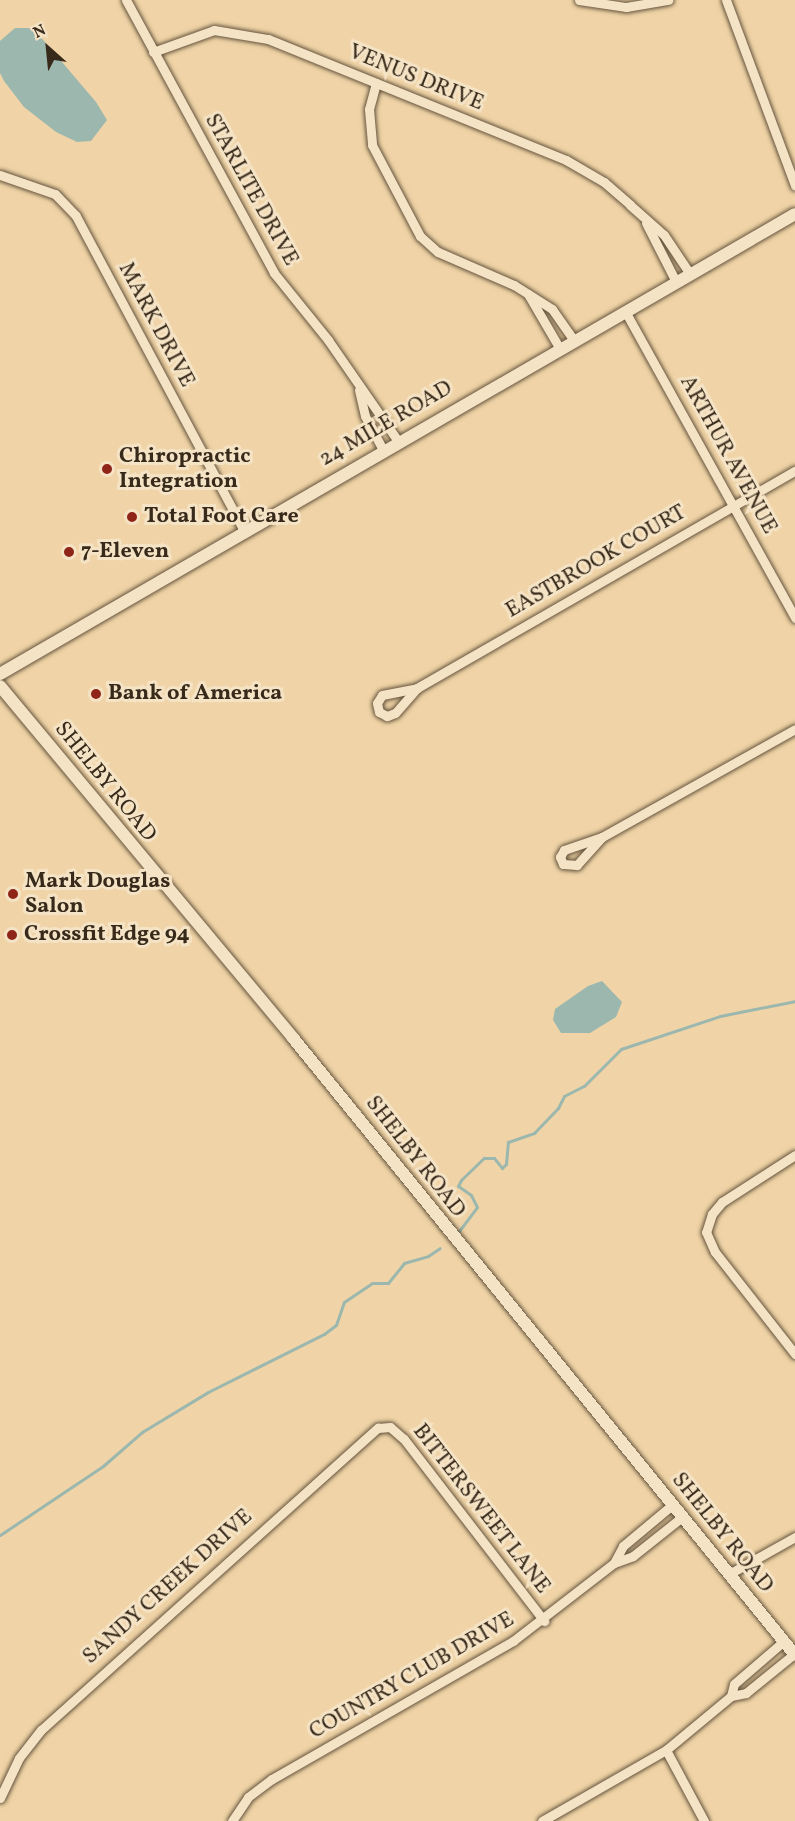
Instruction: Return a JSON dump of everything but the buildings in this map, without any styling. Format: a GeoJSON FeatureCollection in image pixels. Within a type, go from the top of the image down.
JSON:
{"type":"FeatureCollection","features":[{"type":"Feature","properties":{"kind":"street","name":"STARLITE DRIVE"},"geometry":{"type":"LineString","coordinates":[[126,0],[274,273],[328,340],[359,387],[378,408],[398,441]]}},
{"type":"Feature","properties":{"kind":"street"},"geometry":{"type":"LineString","coordinates":[[579,0],[626,7],[668,0]]}},
{"type":"Feature","properties":{"kind":"street"},"geometry":{"type":"LineString","coordinates":[[726,0],[795,186]]}},
{"type":"Feature","properties":{"kind":"street","name":"VENUS DRIVE"},"geometry":{"type":"LineString","coordinates":[[153,52],[198,33],[231,30],[267,39],[582,168],[618,194],[663,236],[690,274]]}},
{"type":"Feature","properties":{"kind":"street"},"geometry":{"type":"LineString","coordinates":[[376,83],[369,110],[372,145],[420,236],[450,259],[528,294],[552,309],[574,340]]}},
{"type":"Feature","properties":{"kind":"street","name":"MARK DRIVE"},"geometry":{"type":"LineString","coordinates":[[0,176],[54,194],[76,216],[244,531]]}},
{"type":"Feature","properties":{"kind":"street","name":"24 MILE ROAD"},"geometry":{"type":"LineString","coordinates":[[0,674],[398,441],[795,214]]}},
{"type":"Feature","properties":{"kind":"street","name":"VENUS DRIVE"},"geometry":{"type":"LineString","coordinates":[[646,221],[676,282]]}},
{"type":"Feature","properties":{"kind":"street"},"geometry":{"type":"LineString","coordinates":[[528,294],[560,349]]}},
{"type":"Feature","properties":{"kind":"street","name":"ARTHUR AVENUE"},"geometry":{"type":"LineString","coordinates":[[626,311],[795,618]]}},
{"type":"Feature","properties":{"kind":"street","name":"STARLITE DRIVE"},"geometry":{"type":"LineString","coordinates":[[359,387],[365,416],[383,450]]}},
{"type":"Feature","properties":{"kind":"street","name":"EASTBROOK COURT"},"geometry":{"type":"LineString","coordinates":[[417,688],[795,471]]}},
{"type":"Feature","properties":{"kind":"street","name":"SHELBY ROAD"},"geometry":{"type":"LineString","coordinates":[[0,686],[293,1038],[794,1655]]}},
{"type":"Feature","properties":{"kind":"street"},"geometry":{"type":"LineString","coordinates":[[602,837],[795,729]]}},
{"type":"Feature","properties":{"kind":"street"},"geometry":{"type":"LineString","coordinates":[[794,1350],[715,1252],[706,1232],[712,1214],[722,1202],[795,1155]]}},
{"type":"Feature","properties":{"kind":"street","name":"BITTERSWEET LANE"},"geometry":{"type":"LineString","coordinates":[[384,1426],[404,1439],[544,1621]]}},
{"type":"Feature","properties":{"kind":"street","name":"SANDY CREEK DRIVE"},"geometry":{"type":"LineString","coordinates":[[0,1798],[19,1758],[40,1730],[361,1439],[384,1426]]}},
{"type":"Feature","properties":{"kind":"street","name":"COUNTRY CLUB DRIVE"},"geometry":{"type":"LineString","coordinates":[[614,1563],[622,1546],[672,1505]]}},
{"type":"Feature","properties":{"kind":"street","name":"COUNTRY CLUB DRIVE"},"geometry":{"type":"LineString","coordinates":[[232,1821],[248,1797],[272,1779],[544,1621],[614,1563],[633,1556],[682,1517]]}},
{"type":"Feature","properties":{"kind":"street"},"geometry":{"type":"LineString","coordinates":[[729,1574],[795,1537]]}},
{"type":"Feature","properties":{"kind":"street"},"geometry":{"type":"LineString","coordinates":[[731,1696],[734,1684],[784,1641]]}},
{"type":"Feature","properties":{"kind":"street"},"geometry":{"type":"LineString","coordinates":[[542,1821],[666,1750],[731,1696],[746,1693],[794,1655]]}},
{"type":"Feature","properties":{"kind":"street"},"geometry":{"type":"LineString","coordinates":[[666,1750],[704,1821]]}},
{"type":"Feature","properties":{"kind":"water"},"geometry":{"type":"Polygon","coordinates":[[[15,28],[33,28],[96,102],[107,120],[91,141],[77,142],[56,132],[24,107],[4,81],[0,73],[0,41],[15,28]]]}},
{"type":"Feature","properties":{"kind":"water"},"geometry":{"type":"Polygon","coordinates":[[[602,981],[622,1002],[616,1017],[590,1033],[561,1033],[553,1020],[555,1009],[588,986],[602,981]]]}},
{"type":"Feature","properties":{"kind":"waterway"},"geometry":{"type":"LineString","coordinates":[[459,1231],[477,1207],[471,1195],[458,1186],[461,1180],[484,1158],[494,1158],[502,1168],[506,1164],[508,1142],[534,1133],[558,1108],[564,1096],[584,1086],[621,1049],[720,1016],[795,1001]]}},
{"type":"Feature","properties":{"kind":"waterway"},"geometry":{"type":"LineString","coordinates":[[0,1535],[103,1466],[142,1432],[208,1392],[324,1334],[336,1325],[344,1302],[372,1283],[388,1283],[404,1263],[428,1256],[440,1248]]}},
{"type":"Feature","properties":{"kind":"place","name":"Chiropractic Integration"},"geometry":{"type":"Point","coordinates":[107,469]}},
{"type":"Feature","properties":{"kind":"place","name":"Total Foot Care"},"geometry":{"type":"Point","coordinates":[132,517]}},
{"type":"Feature","properties":{"kind":"place","name":"7-Eleven"},"geometry":{"type":"Point","coordinates":[69,552]}},
{"type":"Feature","properties":{"kind":"place","name":"Bank of America"},"geometry":{"type":"Point","coordinates":[96,694]}},
{"type":"Feature","properties":{"kind":"place","name":"Mark Douglas Salon"},"geometry":{"type":"Point","coordinates":[13,894]}},
{"type":"Feature","properties":{"kind":"place","name":"Crossfit Edge 94"},"geometry":{"type":"Point","coordinates":[12,935]}}]}
